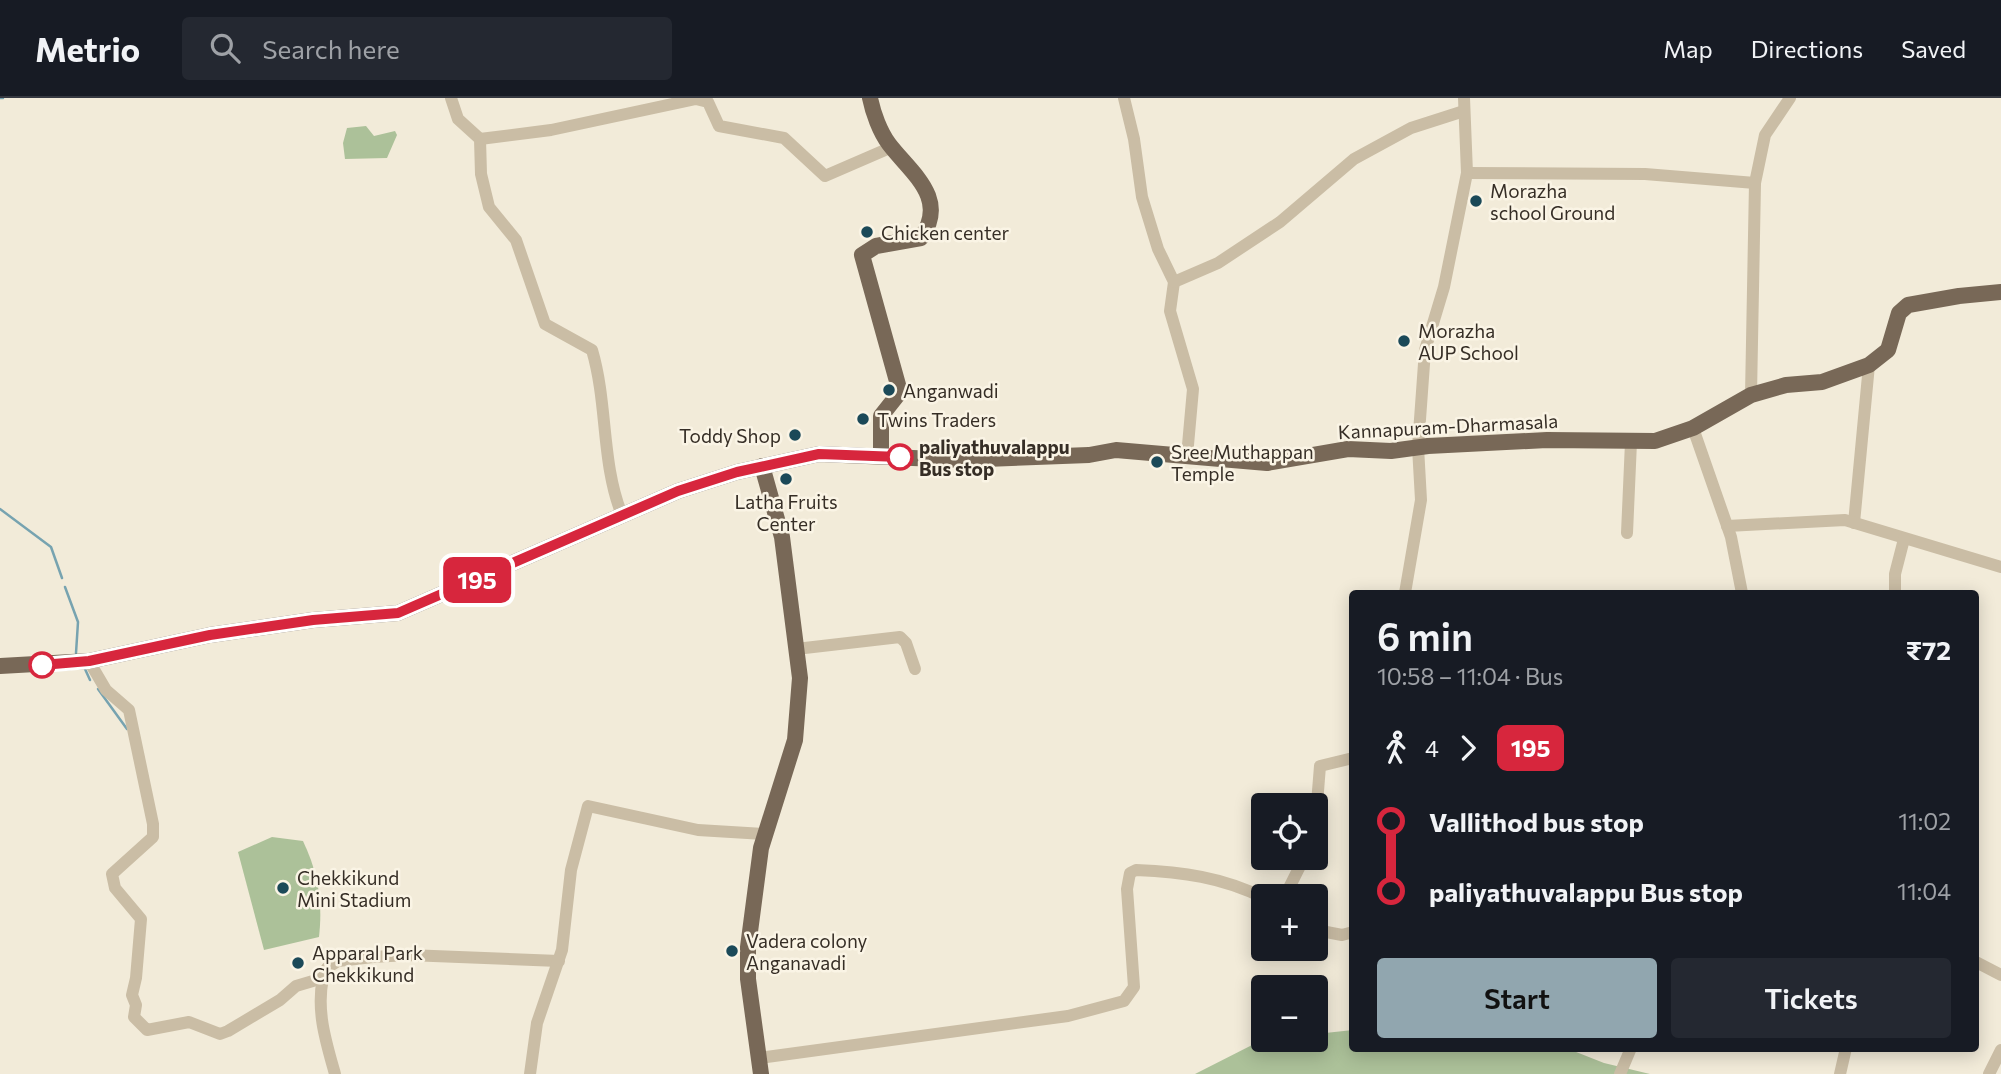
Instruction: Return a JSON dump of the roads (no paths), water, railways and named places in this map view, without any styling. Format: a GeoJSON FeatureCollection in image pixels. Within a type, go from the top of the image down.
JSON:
{"type":"FeatureCollection","features":[{"type":"Feature","properties":{"kind":"main road"},"geometry":{"type":"LineString","coordinates":[[870,98],[877,120],[892,147],[924,182],[930,209],[930,226],[921,238],[876,246],[862,255],[900,392],[881,416],[881,456]]}},
{"type":"Feature","properties":{"kind":"main road","name":"Kannapuram-Dharmasala"},"geometry":{"type":"LineString","coordinates":[[0,666],[89,661],[210,635],[313,620],[398,613],[678,491],[762,466],[819,454],[960,460],[1089,455],[1116,450],[1267,463],[1348,449],[1391,452],[1418,447],[1547,440],[1656,441],[1693,428],[1751,396],[1786,385],[1822,382],[1869,365],[1888,350],[1899,313],[1908,305],[2001,292]]}},
{"type":"Feature","properties":{"kind":"main road"},"geometry":{"type":"LineString","coordinates":[[760,1066],[748,979],[748,947],[764,834],[795,740],[800,678],[782,537],[762,466]]}},
{"type":"Feature","properties":{"kind":"street"},"geometry":{"type":"LineString","coordinates":[[451,98],[458,119],[480,139],[481,174],[489,207],[516,240],[545,324],[592,350],[598,373],[613,491],[622,515]]}},
{"type":"Feature","properties":{"kind":"street"},"geometry":{"type":"LineString","coordinates":[[1124,98],[1134,139],[1142,197],[1158,249],[1174,282],[1170,297],[1170,311],[1175,320],[1173,330],[1193,389],[1187,456]]}},
{"type":"Feature","properties":{"kind":"street"},"geometry":{"type":"LineString","coordinates":[[1751,396],[1755,183],[1765,135],[1790,98]]}},
{"type":"Feature","properties":{"kind":"street"},"geometry":{"type":"LineString","coordinates":[[480,139],[551,130],[696,99],[708,102],[719,126],[784,138],[825,176],[892,147]]}},
{"type":"Feature","properties":{"kind":"street"},"geometry":{"type":"LineString","coordinates":[[1174,282],[1218,262],[1280,222],[1354,159],[1411,128],[1464,104],[1467,173],[1444,287],[1425,349],[1418,447],[1421,500],[1406,590]]}},
{"type":"Feature","properties":{"kind":"street"},"geometry":{"type":"LineString","coordinates":[[1467,173],[1645,174],[1755,183]]}},
{"type":"Feature","properties":{"kind":"street"},"geometry":{"type":"LineString","coordinates":[[1854,523],[1869,365]]}},
{"type":"Feature","properties":{"kind":"street"},"geometry":{"type":"LineString","coordinates":[[1693,428],[1727,526],[1741,590]]}},
{"type":"Feature","properties":{"kind":"street"},"geometry":{"type":"LineString","coordinates":[[1628,533],[1631,442]]}},
{"type":"Feature","properties":{"kind":"street"},"geometry":{"type":"LineString","coordinates":[[1727,526],[1845,520],[2001,567]]}},
{"type":"Feature","properties":{"kind":"street"},"geometry":{"type":"LineString","coordinates":[[1895,590],[1895,574],[1904,539]]}},
{"type":"Feature","properties":{"kind":"street"},"geometry":{"type":"LineString","coordinates":[[796,649],[900,637],[906,643],[915,669]]}},
{"type":"Feature","properties":{"kind":"street"},"geometry":{"type":"LineString","coordinates":[[89,661],[106,690],[129,710],[153,824],[153,837],[112,874],[115,888],[141,919],[132,995],[136,1004],[134,1017],[147,1030],[189,1022],[220,1034],[255,1017],[296,986],[323,978]]}},
{"type":"Feature","properties":{"kind":"street"},"geometry":{"type":"LineString","coordinates":[[1318,793],[1320,766],[1349,759]]}},
{"type":"Feature","properties":{"kind":"street"},"geometry":{"type":"LineString","coordinates":[[530,1074],[537,1023],[559,961],[570,870],[588,806],[698,830],[764,834]]}},
{"type":"Feature","properties":{"kind":"street"},"geometry":{"type":"LineString","coordinates":[[760,1066],[1068,1016],[1124,1001],[1134,987],[1127,889],[1130,873],[1136,870],[1193,874],[1227,881],[1251,892]]}},
{"type":"Feature","properties":{"kind":"street"},"geometry":{"type":"LineString","coordinates":[[1328,932],[1342,935],[1349,933]]}},
{"type":"Feature","properties":{"kind":"street"},"geometry":{"type":"LineString","coordinates":[[335,1074],[325,1039],[318,998],[327,968],[338,961],[373,957],[559,961]]}},
{"type":"Feature","properties":{"kind":"street"},"geometry":{"type":"LineString","coordinates":[[1979,964],[2001,975]]}},
{"type":"Feature","properties":{"kind":"street"},"geometry":{"type":"LineString","coordinates":[[1989,1074],[2001,1050]]}},
{"type":"Feature","properties":{"kind":"street"},"geometry":{"type":"LineString","coordinates":[[1620,1074],[1629,1052]]}},
{"type":"Feature","properties":{"kind":"street"},"geometry":{"type":"LineString","coordinates":[[1840,1074],[1845,1052]]}},
{"type":"Feature","properties":{"kind":"waterway"},"geometry":{"type":"LineString","coordinates":[[0,509],[51,547],[62,578]]}},
{"type":"Feature","properties":{"kind":"waterway"},"geometry":{"type":"LineString","coordinates":[[65,587],[78,622],[76,653]]}},
{"type":"Feature","properties":{"kind":"waterway"},"geometry":{"type":"LineString","coordinates":[[85,669],[90,680]]}},
{"type":"Feature","properties":{"kind":"waterway"},"geometry":{"type":"LineString","coordinates":[[98,689],[127,729]]}},
{"type":"Feature","properties":{"kind":"place","name":"Morazha school Ground"},"geometry":{"type":"Point","coordinates":[1476,201]}},
{"type":"Feature","properties":{"kind":"place","name":"Chicken center"},"geometry":{"type":"Point","coordinates":[867,232]}},
{"type":"Feature","properties":{"kind":"place","name":"Morazha AUP School"},"geometry":{"type":"Point","coordinates":[1404,341]}},
{"type":"Feature","properties":{"kind":"place","name":"Anganwadi"},"geometry":{"type":"Point","coordinates":[889,390]}},
{"type":"Feature","properties":{"kind":"place","name":"Twins Traders"},"geometry":{"type":"Point","coordinates":[863,419]}},
{"type":"Feature","properties":{"kind":"place","name":"Toddy Shop"},"geometry":{"type":"Point","coordinates":[795,435]}},
{"type":"Feature","properties":{"kind":"place","name":"paliyathuvalappu Bus stop"},"geometry":{"type":"Point","coordinates":[900,457]}},
{"type":"Feature","properties":{"kind":"place","name":"Sree Muthappan Temple"},"geometry":{"type":"Point","coordinates":[1157,462]}},
{"type":"Feature","properties":{"kind":"place","name":"Latha Fruits Center"},"geometry":{"type":"Point","coordinates":[786,479]}},
{"type":"Feature","properties":{"kind":"place","name":"Chekkikund Mini Stadium"},"geometry":{"type":"Point","coordinates":[283,888]}},
{"type":"Feature","properties":{"kind":"place","name":"Vadera colony Anganavadi"},"geometry":{"type":"Point","coordinates":[732,951]}},
{"type":"Feature","properties":{"kind":"place","name":"Apparal Park Chekkikund"},"geometry":{"type":"Point","coordinates":[298,963]}}]}
